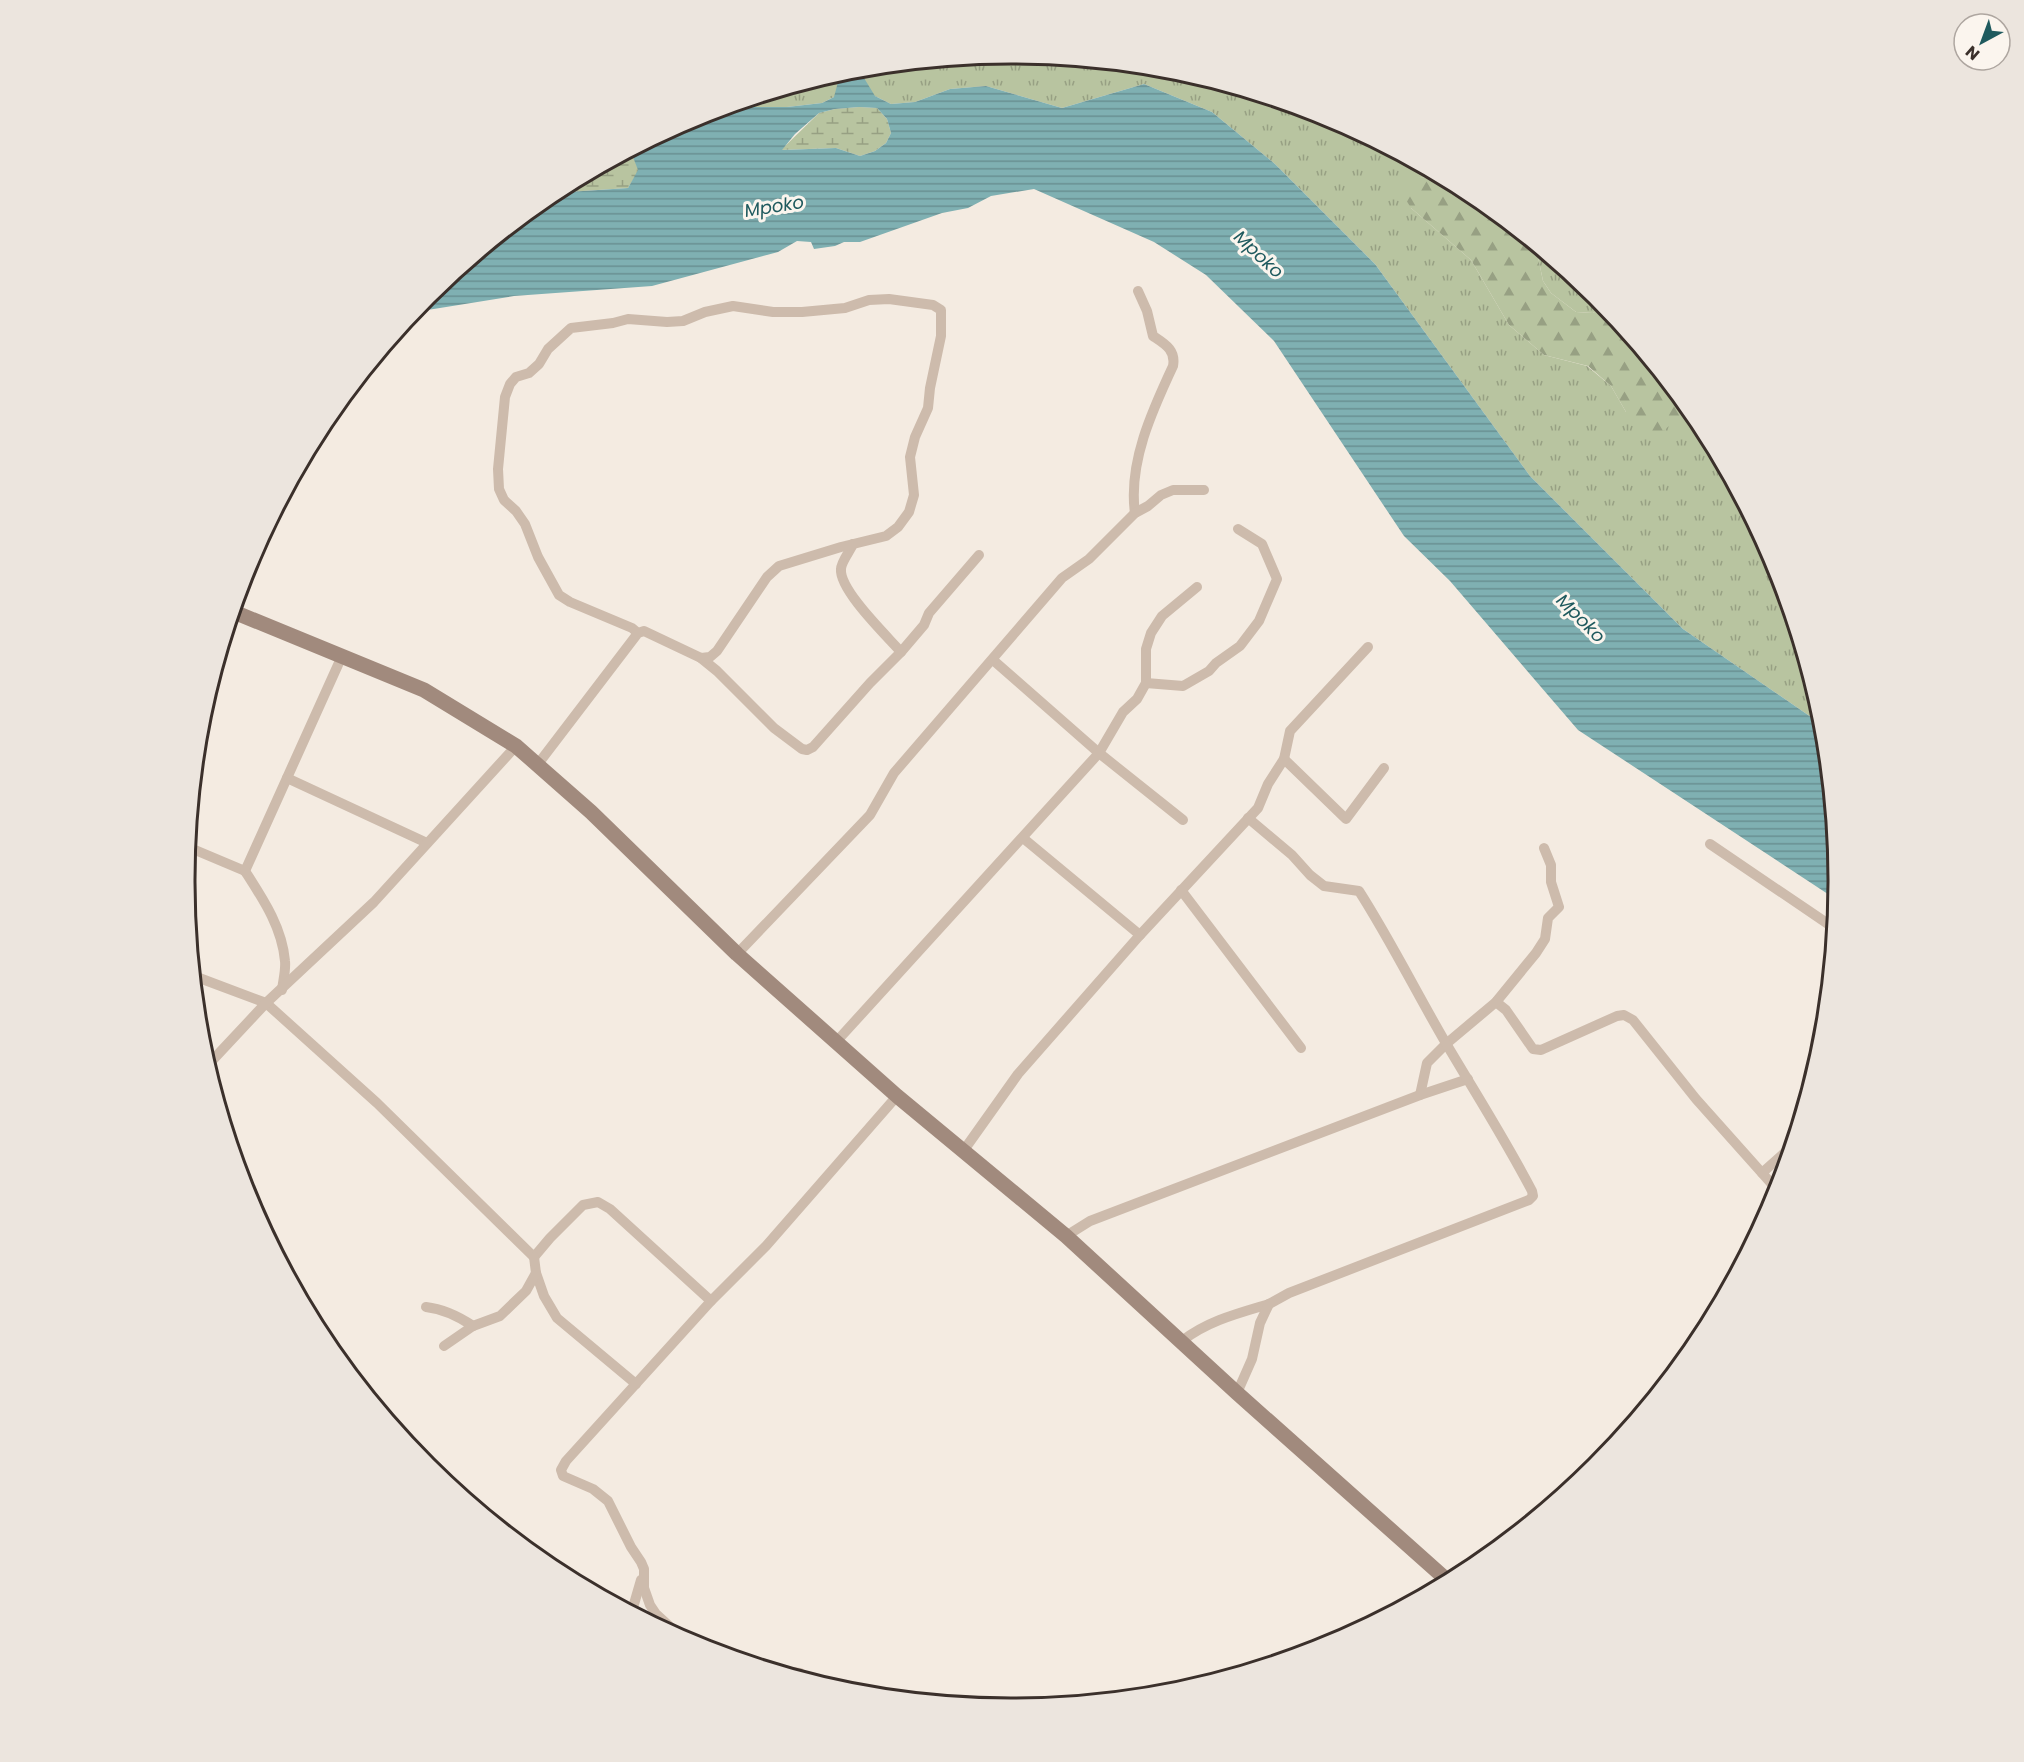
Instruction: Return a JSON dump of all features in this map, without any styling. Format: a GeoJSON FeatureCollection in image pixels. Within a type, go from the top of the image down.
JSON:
{"type":"FeatureCollection","features":[{"type":"Feature","properties":{"kind":"street"},"geometry":{"type":"LineString","coordinates":[[1135,513],[1132,497],[1137,462],[1175,357],[1171,349],[1153,336],[1147,311],[1138,291]]}},
{"type":"Feature","properties":{"kind":"street"},"geometry":{"type":"LineString","coordinates":[[638,633],[632,628],[559,596],[538,557],[525,524],[504,500],[499,489],[498,469],[505,397],[510,384],[516,377],[529,373],[539,364],[548,349],[571,328],[628,319],[683,321],[705,312],[733,306],[773,312],[802,312],[845,308],[869,300],[889,299],[933,305],[941,310],[941,336],[928,408],[915,437],[910,457],[914,495],[909,512],[898,527],[886,536],[779,566],[767,578],[717,651],[710,657],[701,658]]}},
{"type":"Feature","properties":{"kind":"street"},"geometry":{"type":"LineString","coordinates":[[736,954],[870,815],[894,772],[1062,578],[1089,559],[1135,513],[1161,495],[1173,490],[1204,490]]}},
{"type":"Feature","properties":{"kind":"street"},"geometry":{"type":"LineString","coordinates":[[1146,683],[1183,686],[1203,675],[1240,646],[1258,621],[1277,579],[1262,544],[1238,529]]}},
{"type":"Feature","properties":{"kind":"street"},"geometry":{"type":"LineString","coordinates":[[854,544],[841,568],[847,591],[901,652]]}},
{"type":"Feature","properties":{"kind":"street"},"geometry":{"type":"LineString","coordinates":[[538,764],[638,633],[644,631],[701,658],[774,728],[807,750],[813,747],[901,652],[924,625],[929,613],[979,555]]}},
{"type":"Feature","properties":{"kind":"street"},"geometry":{"type":"LineString","coordinates":[[836,1042],[1099,753],[1123,712],[1137,699],[1146,683],[1146,649],[1151,633],[1162,616],[1197,587]]}},
{"type":"Feature","properties":{"kind":"street"},"geometry":{"type":"LineString","coordinates":[[241,615],[424,690],[516,746],[598,819],[736,954],[897,1096],[1066,1236],[1237,1393],[1441,1575]]}},
{"type":"Feature","properties":{"kind":"street"},"geometry":{"type":"LineString","coordinates":[[964,1150],[1018,1074],[1140,934],[1258,808],[1268,784],[1284,759],[1290,731],[1368,647]]}},
{"type":"Feature","properties":{"kind":"street"},"geometry":{"type":"LineString","coordinates":[[244,871],[342,656]]}},
{"type":"Feature","properties":{"kind":"street"},"geometry":{"type":"LineString","coordinates":[[993,660],[1099,753],[1183,820]]}},
{"type":"Feature","properties":{"kind":"street"},"geometry":{"type":"LineString","coordinates":[[215,1057],[266,1003],[374,902],[516,746]]}},
{"type":"Feature","properties":{"kind":"street"},"geometry":{"type":"LineString","coordinates":[[1284,759],[1346,819],[1384,768]]}},
{"type":"Feature","properties":{"kind":"street"},"geometry":{"type":"LineString","coordinates":[[287,778],[427,843]]}},
{"type":"Feature","properties":{"kind":"street"},"geometry":{"type":"LineString","coordinates":[[1182,1341],[1208,1324],[1269,1304],[1289,1293],[1529,1200],[1533,1196],[1498,1128],[1446,1044],[1381,926],[1359,891],[1323,886],[1292,855],[1248,818]]}},
{"type":"Feature","properties":{"kind":"street"},"geometry":{"type":"LineString","coordinates":[[1023,838],[1140,934]]}},
{"type":"Feature","properties":{"kind":"street"},"geometry":{"type":"LineString","coordinates":[[1710,844],[1827,922]]}},
{"type":"Feature","properties":{"kind":"street"},"geometry":{"type":"LineString","coordinates":[[1420,1095],[1427,1063],[1496,1002],[1545,939],[1548,918],[1559,907],[1551,882],[1551,865],[1544,848]]}},
{"type":"Feature","properties":{"kind":"street"},"geometry":{"type":"LineString","coordinates":[[196,850],[244,871],[268,907],[276,926],[286,963],[282,990]]}},
{"type":"Feature","properties":{"kind":"street"},"geometry":{"type":"LineString","coordinates":[[1181,890],[1302,1048]]}},
{"type":"Feature","properties":{"kind":"street"},"geometry":{"type":"LineString","coordinates":[[201,979],[266,1003],[377,1103],[534,1257],[536,1273],[544,1296],[557,1318],[636,1384]]}},
{"type":"Feature","properties":{"kind":"street"},"geometry":{"type":"LineString","coordinates":[[1496,1002],[1506,1010],[1533,1049],[1541,1050],[1617,1016],[1624,1015],[1633,1020],[1696,1099],[1770,1182]]}},
{"type":"Feature","properties":{"kind":"street"},"geometry":{"type":"LineString","coordinates":[[1066,1236],[1090,1221],[1420,1095],[1468,1079]]}},
{"type":"Feature","properties":{"kind":"street"},"geometry":{"type":"LineString","coordinates":[[659,1616],[650,1605],[644,1588],[644,1569],[608,1501],[593,1489],[563,1476],[561,1470],[566,1461],[711,1301],[765,1246],[897,1096]]}},
{"type":"Feature","properties":{"kind":"street"},"geometry":{"type":"LineString","coordinates":[[1762,1173],[1779,1158]]}},
{"type":"Feature","properties":{"kind":"street"},"geometry":{"type":"LineString","coordinates":[[534,1257],[583,1205],[598,1202],[610,1209],[711,1301]]}},
{"type":"Feature","properties":{"kind":"street"},"geometry":{"type":"LineString","coordinates":[[444,1346],[473,1326],[500,1316],[526,1291],[536,1273]]}},
{"type":"Feature","properties":{"kind":"street"},"geometry":{"type":"LineString","coordinates":[[1237,1393],[1252,1359],[1260,1323],[1269,1304]]}},
{"type":"Feature","properties":{"kind":"street"},"geometry":{"type":"LineString","coordinates":[[426,1307],[439,1308],[473,1326]]}},
{"type":"Feature","properties":{"kind":"street"},"geometry":{"type":"LineString","coordinates":[[634,1604],[644,1569]]}},
{"type":"Feature","properties":{"kind":"green space"},"geometry":{"type":"Polygon","coordinates":[[[1012,64],[1119,71],[1223,92],[1274,108],[1373,149],[1420,174],[1425,177],[1419,177],[1411,208],[1471,260],[1509,325],[1544,355],[1587,366],[1611,386],[1626,412],[1681,413],[1719,473],[1766,569],[1801,670],[1812,718],[1683,629],[1530,476],[1375,264],[1275,164],[1212,112],[1144,84],[1062,108],[986,86],[950,89],[915,102],[891,104],[875,96],[834,97],[822,103],[787,107],[753,107],[801,92],[905,71],[1012,64]]]}},
{"type":"Feature","properties":{"kind":"green space"},"geometry":{"type":"Polygon","coordinates":[[[859,107],[877,108],[887,119],[891,133],[886,143],[875,151],[860,156],[836,148],[781,150],[819,113],[859,107]]]}},
{"type":"Feature","properties":{"kind":"green space"},"geometry":{"type":"Polygon","coordinates":[[[634,158],[639,170],[628,188],[575,192],[634,158]]]}},
{"type":"Feature","properties":{"kind":"green space"},"geometry":{"type":"Polygon","coordinates":[[[1425,177],[1466,202],[1538,257],[1543,281],[1551,293],[1576,312],[1596,311],[1626,343],[1682,415],[1662,432],[1648,433],[1626,412],[1611,386],[1588,366],[1544,355],[1509,325],[1471,260],[1411,208],[1403,195],[1405,180],[1425,177]]]}},
{"type":"Feature","properties":{"kind":"green space"},"geometry":{"type":"Polygon","coordinates":[[[1538,257],[1596,311],[1576,312],[1551,293],[1543,281],[1538,257]]]}},
{"type":"Feature","properties":{"kind":"water","name":"Mpoko"},"geometry":{"type":"Polygon","coordinates":[[[864,78],[875,96],[891,104],[915,102],[950,89],[986,86],[1062,108],[1144,84],[1212,112],[1275,164],[1375,264],[1530,476],[1683,629],[1812,718],[1822,774],[1827,828],[1828,894],[1578,730],[1450,581],[1404,536],[1274,341],[1206,275],[1154,242],[1034,189],[991,196],[968,208],[942,213],[860,242],[844,242],[835,246],[814,249],[811,242],[797,241],[778,252],[652,286],[514,296],[430,310],[474,267],[558,202],[575,192],[628,188],[638,170],[633,158],[651,149],[753,107],[787,107],[822,103],[834,97],[838,84],[864,78]],[[877,108],[835,109],[819,113],[795,134],[782,150],[836,148],[860,156],[875,151],[886,143],[891,133],[887,119],[877,108]]]}}]}
